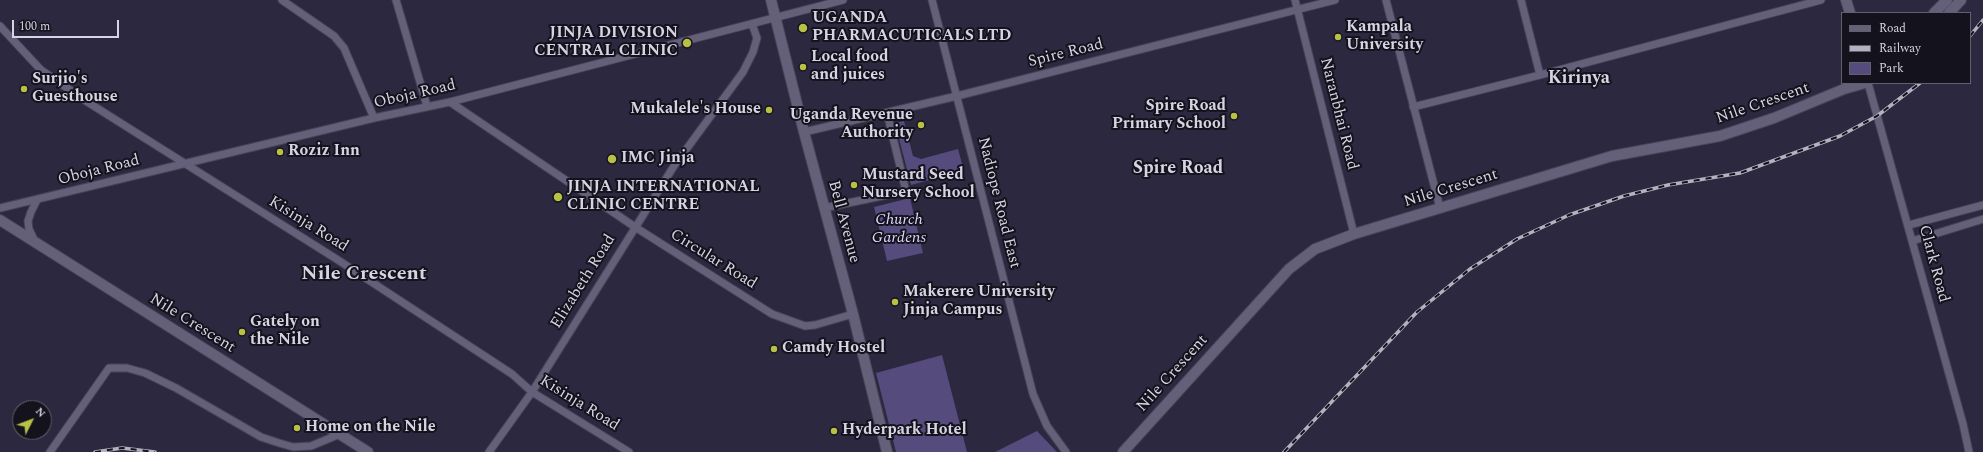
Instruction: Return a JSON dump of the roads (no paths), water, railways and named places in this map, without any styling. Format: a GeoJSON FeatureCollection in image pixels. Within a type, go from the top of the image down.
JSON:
{"type":"FeatureCollection","features":[{"type":"Feature","properties":{"kind":"street"},"geometry":{"type":"LineString","coordinates":[[282,0],[334,36],[344,48],[374,118]]}},
{"type":"Feature","properties":{"kind":"street"},"geometry":{"type":"LineString","coordinates":[[396,0],[427,106]]}},
{"type":"Feature","properties":{"kind":"street","name":"Bell Avenue"},"geometry":{"type":"LineString","coordinates":[[771,0],[888,452]]}},
{"type":"Feature","properties":{"kind":"street","name":"Oboja Road"},"geometry":{"type":"LineString","coordinates":[[0,208],[374,118],[450,102],[844,0]]}},
{"type":"Feature","properties":{"kind":"street","name":"Nadiope Road East"},"geometry":{"type":"LineString","coordinates":[[932,0],[1033,394],[1046,426],[1066,452]]}},
{"type":"Feature","properties":{"kind":"street","name":"Naranbhai Road"},"geometry":{"type":"LineString","coordinates":[[1295,0],[1354,234]]}},
{"type":"Feature","properties":{"kind":"street","name":"Spire Road"},"geometry":{"type":"LineString","coordinates":[[804,132],[887,114],[1335,0]]}},
{"type":"Feature","properties":{"kind":"street"},"geometry":{"type":"LineString","coordinates":[[1386,0],[1440,208]]}},
{"type":"Feature","properties":{"kind":"street"},"geometry":{"type":"LineString","coordinates":[[1521,0],[1540,75]]}},
{"type":"Feature","properties":{"kind":"street"},"geometry":{"type":"LineString","coordinates":[[1413,106],[1540,75],[1821,0]]}},
{"type":"Feature","properties":{"kind":"street"},"geometry":{"type":"LineString","coordinates":[[1846,0],[1850,12]]}},
{"type":"Feature","properties":{"kind":"street"},"geometry":{"type":"LineString","coordinates":[[1935,12],[1947,0]]}},
{"type":"Feature","properties":{"kind":"street"},"geometry":{"type":"LineString","coordinates":[[1950,12],[1961,0]]}},
{"type":"Feature","properties":{"kind":"street","name":"Elizabeth Road"},"geometry":{"type":"LineString","coordinates":[[489,452],[532,392],[674,166],[743,72],[753,52],[757,38],[752,24]]}},
{"type":"Feature","properties":{"kind":"street","name":"Kisinja Road"},"geometry":{"type":"LineString","coordinates":[[0,26],[41,70],[89,103],[466,343],[512,374],[532,392],[629,452]]}},
{"type":"Feature","properties":{"kind":"street","name":"Nile Crescent"},"geometry":{"type":"LineString","coordinates":[[1123,452],[1289,269],[1315,250],[1354,234],[1612,156],[1720,136],[1774,118],[1848,86],[1861,84]]}},
{"type":"Feature","properties":{"kind":"street","name":"Clark Road"},"geometry":{"type":"LineString","coordinates":[[1867,84],[1909,225],[1912,241],[1963,424],[1969,452]]}},
{"type":"Feature","properties":{"kind":"street","name":"Circular Road"},"geometry":{"type":"LineString","coordinates":[[450,102],[635,227],[772,314],[805,326],[815,326],[853,314]]}},
{"type":"Feature","properties":{"kind":"street"},"geometry":{"type":"LineString","coordinates":[[824,208],[901,192],[904,190],[905,187],[887,114]]}},
{"type":"Feature","properties":{"kind":"street"},"geometry":{"type":"LineString","coordinates":[[36,244],[29,229],[28,221],[37,200]]}},
{"type":"Feature","properties":{"kind":"street"},"geometry":{"type":"LineString","coordinates":[[1909,225],[1983,205]]}},
{"type":"Feature","properties":{"kind":"street"},"geometry":{"type":"LineString","coordinates":[[1912,241],[1983,219]]}},
{"type":"Feature","properties":{"kind":"street","name":"Nile Crescent"},"geometry":{"type":"LineString","coordinates":[[0,220],[368,452]]}},
{"type":"Feature","properties":{"kind":"street"},"geometry":{"type":"LineString","coordinates":[[50,452],[109,368],[128,368],[145,373],[176,388],[261,437],[279,443],[293,447],[311,446],[340,434]]}},
{"type":"Feature","properties":{"kind":"railway"},"geometry":{"type":"LineString","coordinates":[[1971,35],[1983,20]]}},
{"type":"Feature","properties":{"kind":"railway"},"geometry":{"type":"LineString","coordinates":[[1284,452],[1417,312],[1470,269],[1517,239],[1569,215],[1624,196],[1668,185],[1740,173],[1840,136],[1877,116],[1919,84]]}},
{"type":"Feature","properties":{"kind":"railway"},"geometry":{"type":"LineString","coordinates":[[95,452],[122,448],[155,452]]}},
{"type":"Feature","properties":{"kind":"place","name":"UGANDA PHARMACUTICALS LTD"},"geometry":{"type":"Point","coordinates":[803,28]}},
{"type":"Feature","properties":{"kind":"place","name":"Kampala University"},"geometry":{"type":"Point","coordinates":[1338,37]}},
{"type":"Feature","properties":{"kind":"place","name":"JINJA DIVISION CENTRAL CLINIC"},"geometry":{"type":"Point","coordinates":[687,43]}},
{"type":"Feature","properties":{"kind":"place","name":"Local food and juices"},"geometry":{"type":"Point","coordinates":[803,67]}},
{"type":"Feature","properties":{"kind":"place","name":"Surjio's Guesthouse"},"geometry":{"type":"Point","coordinates":[24,89]}},
{"type":"Feature","properties":{"kind":"place","name":"Mukalele's House"},"geometry":{"type":"Point","coordinates":[769,110]}},
{"type":"Feature","properties":{"kind":"place","name":"Spire Road Primary School"},"geometry":{"type":"Point","coordinates":[1234,116]}},
{"type":"Feature","properties":{"kind":"place","name":"Uganda Revenue Authority"},"geometry":{"type":"Point","coordinates":[921,125]}},
{"type":"Feature","properties":{"kind":"place","name":"Roziz Inn"},"geometry":{"type":"Point","coordinates":[280,152]}},
{"type":"Feature","properties":{"kind":"place","name":"IMC Jinja"},"geometry":{"type":"Point","coordinates":[612,159]}},
{"type":"Feature","properties":{"kind":"place","name":"Mustard Seed Nursery School"},"geometry":{"type":"Point","coordinates":[854,185]}},
{"type":"Feature","properties":{"kind":"place","name":"JINJA INTERNATIONAL CLINIC CENTRE"},"geometry":{"type":"Point","coordinates":[558,197]}},
{"type":"Feature","properties":{"kind":"place","name":"Makerere University Jinja Campus"},"geometry":{"type":"Point","coordinates":[895,302]}},
{"type":"Feature","properties":{"kind":"place","name":"Gately on the Nile"},"geometry":{"type":"Point","coordinates":[242,332]}},
{"type":"Feature","properties":{"kind":"place","name":"Camdy Hostel"},"geometry":{"type":"Point","coordinates":[774,349]}},
{"type":"Feature","properties":{"kind":"place","name":"Home on the Nile"},"geometry":{"type":"Point","coordinates":[297,428]}},
{"type":"Feature","properties":{"kind":"place","name":"Hyderpark Hotel"},"geometry":{"type":"Point","coordinates":[834,431]}},
{"type":"Feature","properties":{"kind":"district","name":"Kirinya"},"geometry":{"type":"Point","coordinates":[1579,79]}},
{"type":"Feature","properties":{"kind":"district","name":"Spire Road"},"geometry":{"type":"Point","coordinates":[1178,169]}},
{"type":"Feature","properties":{"kind":"district","name":"Nile Crescent"},"geometry":{"type":"Point","coordinates":[364,275]}},
{"type":"Feature","properties":{"kind":"park label","name":"Church Gardens"},"geometry":{"type":"Point","coordinates":[899,230]}}]}
